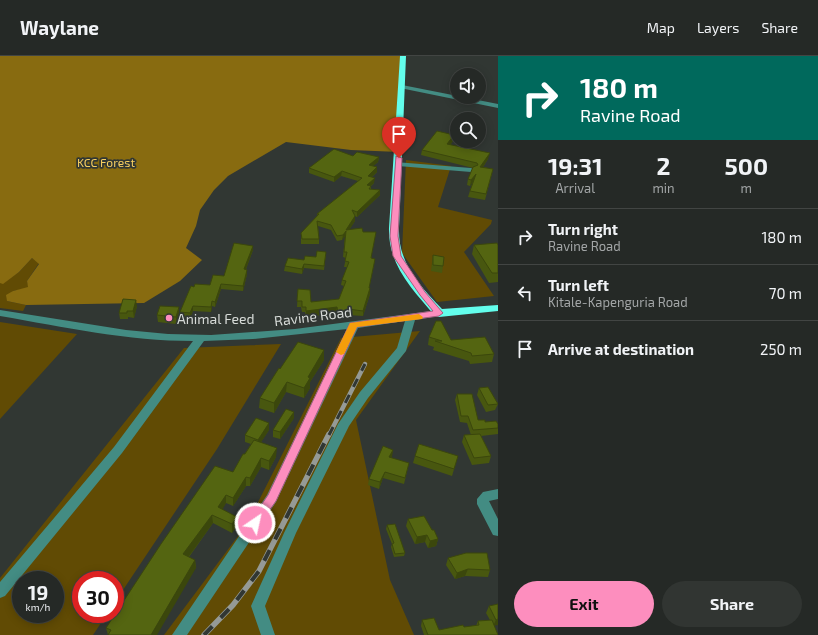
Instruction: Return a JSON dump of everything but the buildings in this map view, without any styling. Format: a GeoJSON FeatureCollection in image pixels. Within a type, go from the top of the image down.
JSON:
{"type":"FeatureCollection","features":[{"type":"Feature","properties":{"kind":"highway"},"geometry":{"type":"LineString","coordinates":[[403,56],[394,236],[397,256],[422,294],[439,313],[498,308]]}},
{"type":"Feature","properties":{"kind":"street"},"geometry":{"type":"LineString","coordinates":[[402,88],[498,106]]}},
{"type":"Feature","properties":{"kind":"street"},"geometry":{"type":"LineString","coordinates":[[398,164],[471,170]]}},
{"type":"Feature","properties":{"kind":"street","name":"Ravine Road"},"geometry":{"type":"LineString","coordinates":[[0,313],[126,333],[167,338],[201,338],[269,336],[411,318],[439,313]]}},
{"type":"Feature","properties":{"kind":"street"},"geometry":{"type":"LineString","coordinates":[[268,635],[258,606],[290,533],[344,424],[364,395],[402,349],[411,318]]}},
{"type":"Feature","properties":{"kind":"street"},"geometry":{"type":"LineString","coordinates":[[179,635],[272,498],[354,325]]}},
{"type":"Feature","properties":{"kind":"street"},"geometry":{"type":"LineString","coordinates":[[0,592],[118,450],[201,338]]}},
{"type":"Feature","properties":{"kind":"street"},"geometry":{"type":"LineString","coordinates":[[498,494],[487,496],[483,499],[482,504],[498,531]]}},
{"type":"Feature","properties":{"kind":"shaded area"},"geometry":{"type":"Polygon","coordinates":[[[406,160],[451,166],[438,207],[492,220],[491,224],[464,252],[494,296],[437,302],[402,253],[406,160]]]}},
{"type":"Feature","properties":{"kind":"shaded area"},"geometry":{"type":"Polygon","coordinates":[[[32,258],[39,263],[27,281],[29,288],[13,291],[7,301],[26,305],[23,311],[0,308],[0,283],[3,283],[19,272],[32,258]]]}},
{"type":"Feature","properties":{"kind":"shaded area"},"geometry":{"type":"Polygon","coordinates":[[[0,322],[77,334],[0,419],[0,322]]]}},
{"type":"Feature","properties":{"kind":"shaded area"},"geometry":{"type":"Polygon","coordinates":[[[420,331],[356,420],[390,580],[414,635],[164,635],[247,524],[341,338],[420,331]]]}},
{"type":"Feature","properties":{"kind":"shaded area"},"geometry":{"type":"Polygon","coordinates":[[[281,344],[217,449],[124,588],[124,571],[72,571],[72,623],[101,623],[93,635],[0,635],[0,578],[184,348],[281,344]]]}},
{"type":"Feature","properties":{"kind":"green space","name":"KCC Forest"},"geometry":{"type":"Polygon","coordinates":[[[0,56],[402,56],[399,152],[351,150],[286,142],[228,176],[214,190],[200,210],[196,226],[186,248],[202,260],[180,281],[144,303],[26,305],[7,301],[6,295],[13,291],[28,287],[27,281],[39,264],[32,258],[19,272],[3,284],[0,283],[0,56]]]}},
{"type":"Feature","properties":{"kind":"railway"},"geometry":{"type":"LineString","coordinates":[[329,435],[365,364]]}},
{"type":"Feature","properties":{"kind":"railway"},"geometry":{"type":"LineString","coordinates":[[204,635],[233,605],[259,571],[329,434]]}},
{"type":"Feature","properties":{"kind":"slow traffic"},"geometry":{"type":"LineString","coordinates":[[341,352],[354,325],[419,317]]}},
{"type":"Feature","properties":{"kind":"place","name":"Animal Feed"},"geometry":{"type":"Point","coordinates":[169,318]}},
{"type":"Feature","properties":{"kind":"route"},"geometry":{"type":"LineString","coordinates":[[255,523],[272,498],[354,325],[439,313],[422,294],[401,264],[394,246],[396,186],[399,158]]}}]}
